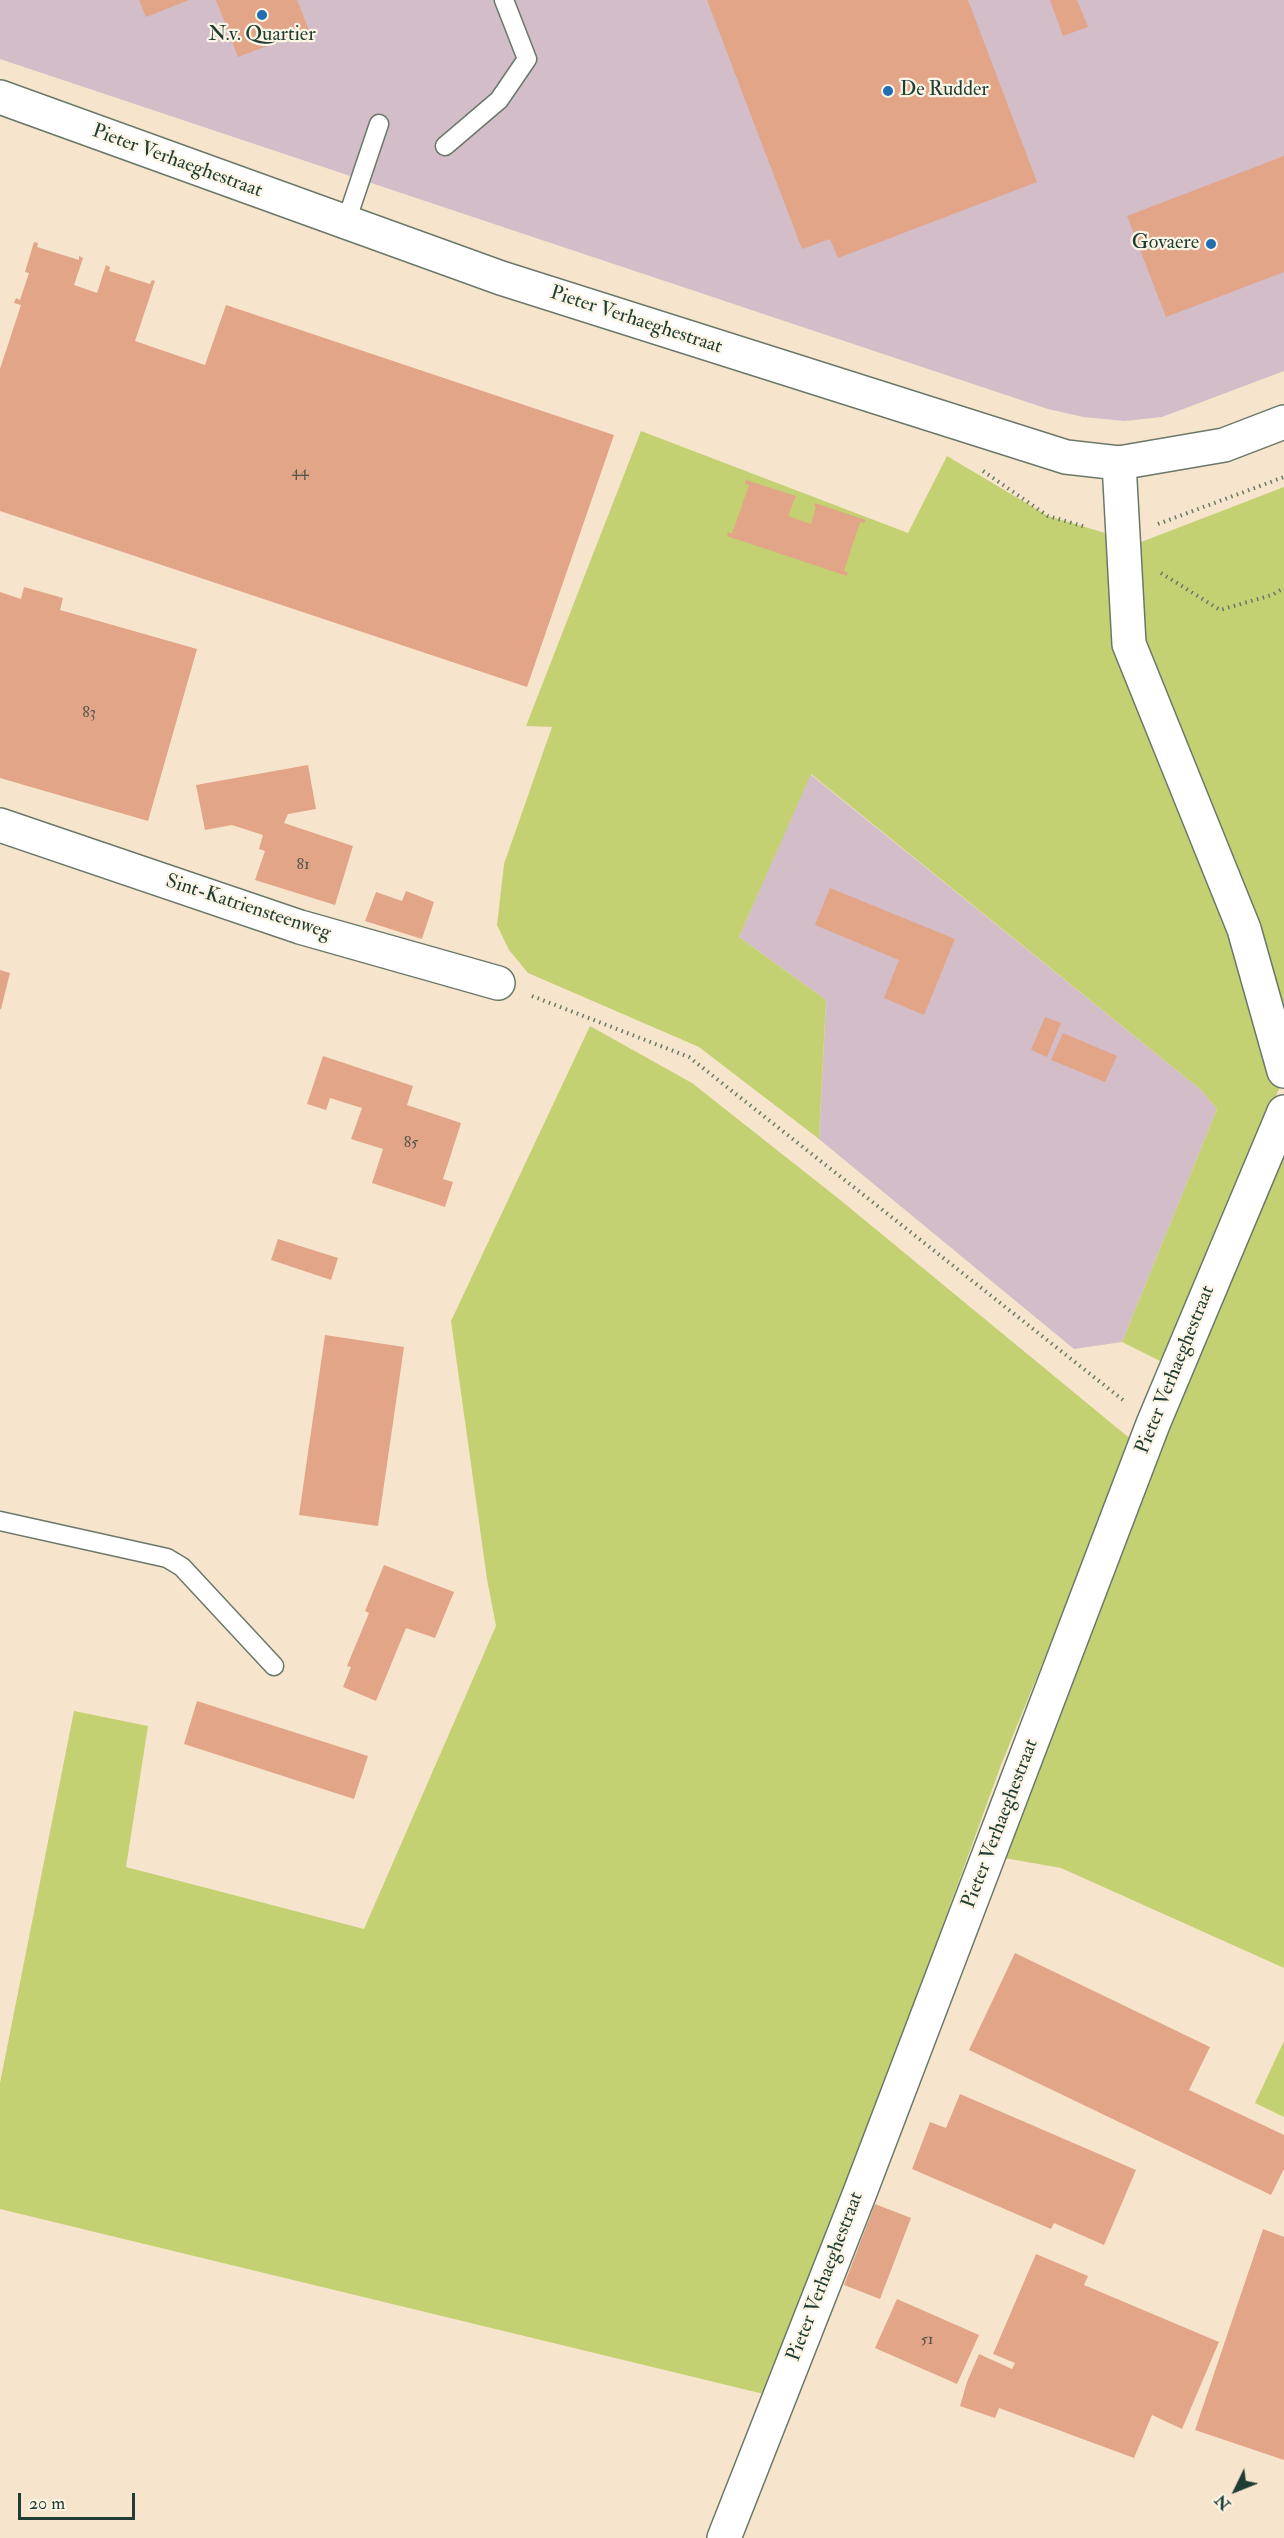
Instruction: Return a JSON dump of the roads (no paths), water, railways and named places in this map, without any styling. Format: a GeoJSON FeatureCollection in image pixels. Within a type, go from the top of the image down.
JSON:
{"type":"FeatureCollection","features":[{"type":"Feature","properties":{"kind":"street","name":"Pieter Verhaeghestraat"},"geometry":{"type":"LineString","coordinates":[[0,97],[501,278],[1066,457],[1119,463],[1224,445],[1284,422]]}},
{"type":"Feature","properties":{"kind":"street"},"geometry":{"type":"LineString","coordinates":[[1119,463],[1129,644],[1244,929],[1284,1071]]}},
{"type":"Feature","properties":{"kind":"street","name":"Sint-Katriensteenweg"},"geometry":{"type":"LineString","coordinates":[[0,825],[300,927],[498,983]]}},
{"type":"Feature","properties":{"kind":"street","name":"Pieter Verhaeghestraat"},"geometry":{"type":"LineString","coordinates":[[724,2538],[859,2195],[1154,1424],[1284,1112]]}},
{"type":"Feature","properties":{"kind":"lane"},"geometry":{"type":"LineString","coordinates":[[445,146],[499,100],[527,59],[504,0]]}},
{"type":"Feature","properties":{"kind":"lane"},"geometry":{"type":"LineString","coordinates":[[346,222],[379,124]]}},
{"type":"Feature","properties":{"kind":"lane"},"geometry":{"type":"LineString","coordinates":[[0,1521],[167,1558],[182,1568],[274,1666]]}},
{"type":"Feature","properties":{"kind":"place","name":"N.v. Quartier"},"geometry":{"type":"Point","coordinates":[262,15]}},
{"type":"Feature","properties":{"kind":"place","name":"De Rudder"},"geometry":{"type":"Point","coordinates":[888,91]}},
{"type":"Feature","properties":{"kind":"place","name":"Govaere"},"geometry":{"type":"Point","coordinates":[1211,244]}}]}
